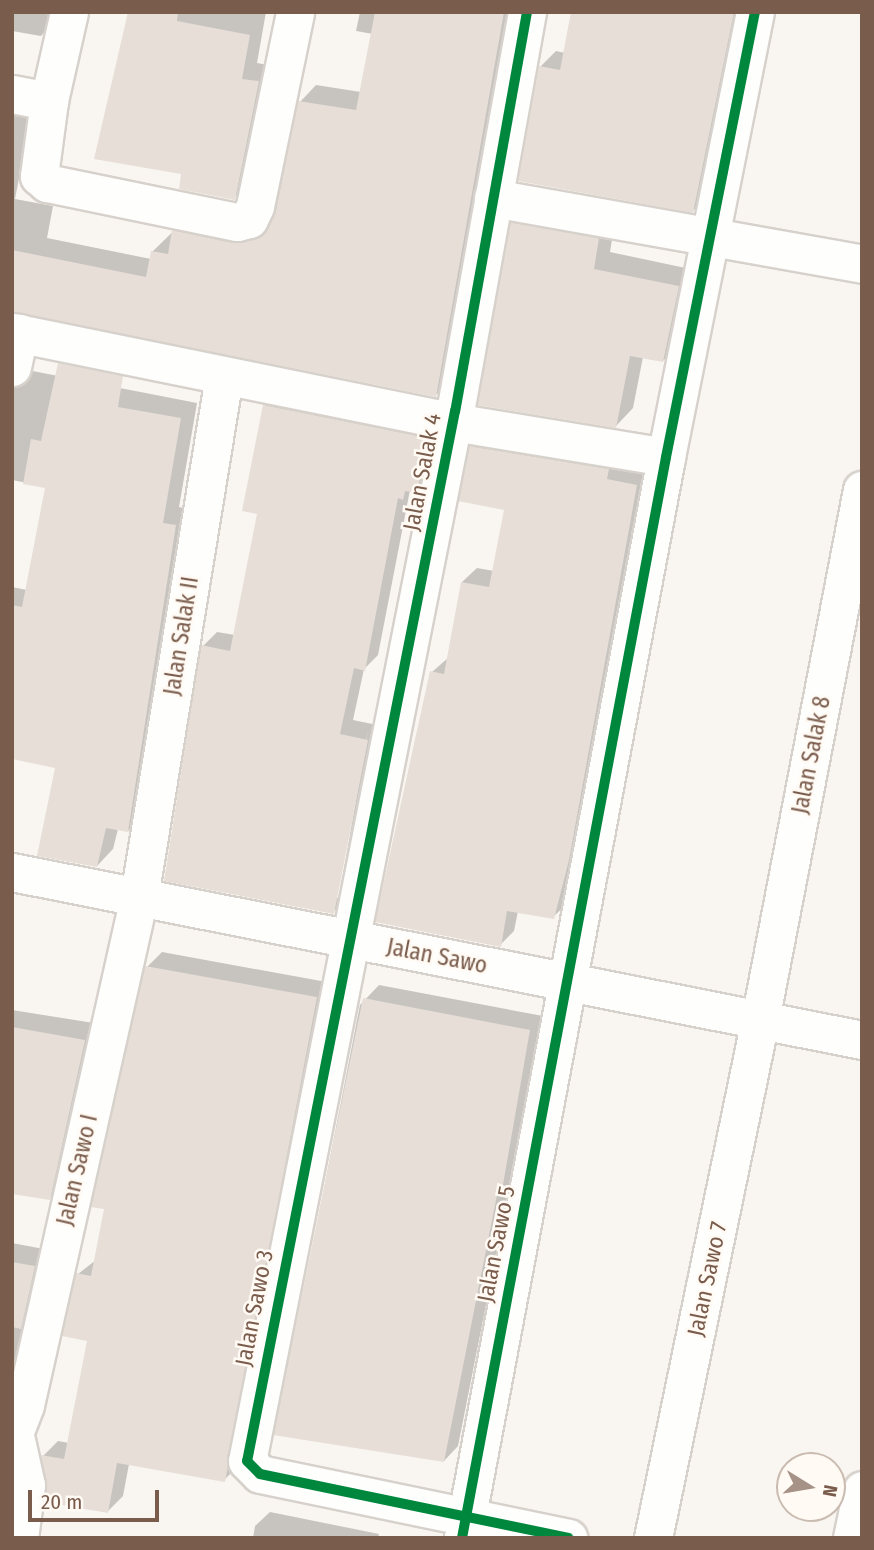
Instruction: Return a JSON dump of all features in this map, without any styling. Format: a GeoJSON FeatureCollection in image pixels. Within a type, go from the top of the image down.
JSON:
{"type":"FeatureCollection","features":[{"type":"Feature","properties":{"kind":"street"},"geometry":{"type":"LineString","coordinates":[[69,12],[38,166],[42,180],[244,221],[256,206],[295,12]]}},
{"type":"Feature","properties":{"kind":"street","name":"Jalan Salak 4"},"geometry":{"type":"LineString","coordinates":[[351,939],[453,422],[527,12]]}},
{"type":"Feature","properties":{"kind":"street","name":"Jalan Sawo 5"},"geometry":{"type":"LineString","coordinates":[[465,1526],[666,457],[755,12]]}},
{"type":"Feature","properties":{"kind":"street"},"geometry":{"type":"LineString","coordinates":[[12,94],[49,101]]}},
{"type":"Feature","properties":{"kind":"street"},"geometry":{"type":"LineString","coordinates":[[493,198],[862,264]]}},
{"type":"Feature","properties":{"kind":"street"},"geometry":{"type":"LineString","coordinates":[[15,344],[224,376],[453,422],[666,457]]}},
{"type":"Feature","properties":{"kind":"street","name":"Jalan Salak II"},"geometry":{"type":"LineString","coordinates":[[139,897],[224,376]]}},
{"type":"Feature","properties":{"kind":"street","name":"Jalan Salak 8"},"geometry":{"type":"LineString","coordinates":[[760,1020],[862,490]]}},
{"type":"Feature","properties":{"kind":"street","name":"Jalan Sawo"},"geometry":{"type":"LineString","coordinates":[[12,872],[862,1040]]}},
{"type":"Feature","properties":{"kind":"street","name":"Jalan Sawo I"},"geometry":{"type":"LineString","coordinates":[[14,1440],[139,897]]}},
{"type":"Feature","properties":{"kind":"street","name":"Jalan Sawo 3"},"geometry":{"type":"LineString","coordinates":[[351,939],[247,1461],[260,1474],[465,1526]]}},
{"type":"Feature","properties":{"kind":"street","name":"Jalan Sawo 7"},"geometry":{"type":"LineString","coordinates":[[653,1538],[760,1020]]}},
{"type":"Feature","properties":{"kind":"street"},"geometry":{"type":"LineString","coordinates":[[14,1440],[26,1485],[19,1538]]}},
{"type":"Feature","properties":{"kind":"street"},"geometry":{"type":"LineString","coordinates":[[852,1538],[862,1490]]}},
{"type":"Feature","properties":{"kind":"street"},"geometry":{"type":"LineString","coordinates":[[465,1526],[568,1538]]}},
{"type":"Feature","properties":{"kind":"building"},"geometry":{"type":"Polygon","coordinates":[[[128,12],[178,12],[177,21],[250,35],[242,79],[259,81],[235,200],[179,189],[181,174],[94,159],[128,12]]]}},
{"type":"Feature","properties":{"kind":"building"},"geometry":{"type":"Polygon","coordinates":[[[375,12],[504,12],[436,397],[12,312],[12,250],[146,277],[151,251],[168,254],[172,230],[233,243],[262,235],[276,210],[298,101],[356,110],[375,12]]]}},
{"type":"Feature","properties":{"kind":"building"},"geometry":{"type":"Polygon","coordinates":[[[571,12],[734,12],[693,213],[518,181],[539,66],[560,70],[571,12]]]}},
{"type":"Feature","properties":{"kind":"building"},"geometry":{"type":"Polygon","coordinates":[[[510,222],[599,238],[594,269],[679,286],[663,362],[630,356],[616,428],[477,405],[510,222]]]}},
{"type":"Feature","properties":{"kind":"building"},"geometry":{"type":"Polygon","coordinates":[[[58,363],[123,376],[118,407],[181,418],[163,523],[176,525],[128,832],[106,828],[97,867],[37,856],[55,768],[12,759],[12,605],[22,607],[45,488],[23,484],[31,439],[41,441],[58,363]]]}},
{"type":"Feature","properties":{"kind":"building"},"geometry":{"type":"Polygon","coordinates":[[[263,405],[428,438],[417,493],[405,491],[403,500],[398,498],[365,671],[354,668],[340,734],[368,740],[334,914],[164,881],[201,645],[230,651],[257,514],[242,511],[263,405]]]}},
{"type":"Feature","properties":{"kind":"building"},"geometry":{"type":"Polygon","coordinates":[[[469,446],[609,469],[607,479],[637,485],[569,860],[554,919],[507,911],[501,947],[375,922],[430,671],[444,674],[461,582],[489,587],[504,510],[458,501],[469,446]]]}},
{"type":"Feature","properties":{"kind":"building"},"geometry":{"type":"Polygon","coordinates":[[[145,966],[317,997],[225,1482],[117,1463],[108,1513],[45,1502],[41,1455],[64,1459],[87,1341],[62,1336],[76,1273],[91,1276],[104,1209],[91,1207],[145,966]]]}},
{"type":"Feature","properties":{"kind":"building"},"geometry":{"type":"Polygon","coordinates":[[[363,998],[530,1030],[501,1196],[497,1195],[444,1462],[273,1435],[363,998]]]}},
{"type":"Feature","properties":{"kind":"building"},"geometry":{"type":"Polygon","coordinates":[[[12,1027],[85,1040],[50,1200],[12,1194],[12,1027]]]}},
{"type":"Feature","properties":{"kind":"building"},"geometry":{"type":"Polygon","coordinates":[[[12,1262],[35,1266],[21,1329],[12,1327],[12,1262]]]}},
{"type":"Feature","properties":{"kind":"cycle path"},"geometry":{"type":"LineString","coordinates":[[527,12],[455,411],[247,1461],[260,1474],[568,1538]]}},
{"type":"Feature","properties":{"kind":"cycle path"},"geometry":{"type":"LineString","coordinates":[[462,1538],[666,457],[755,12]]}}]}
